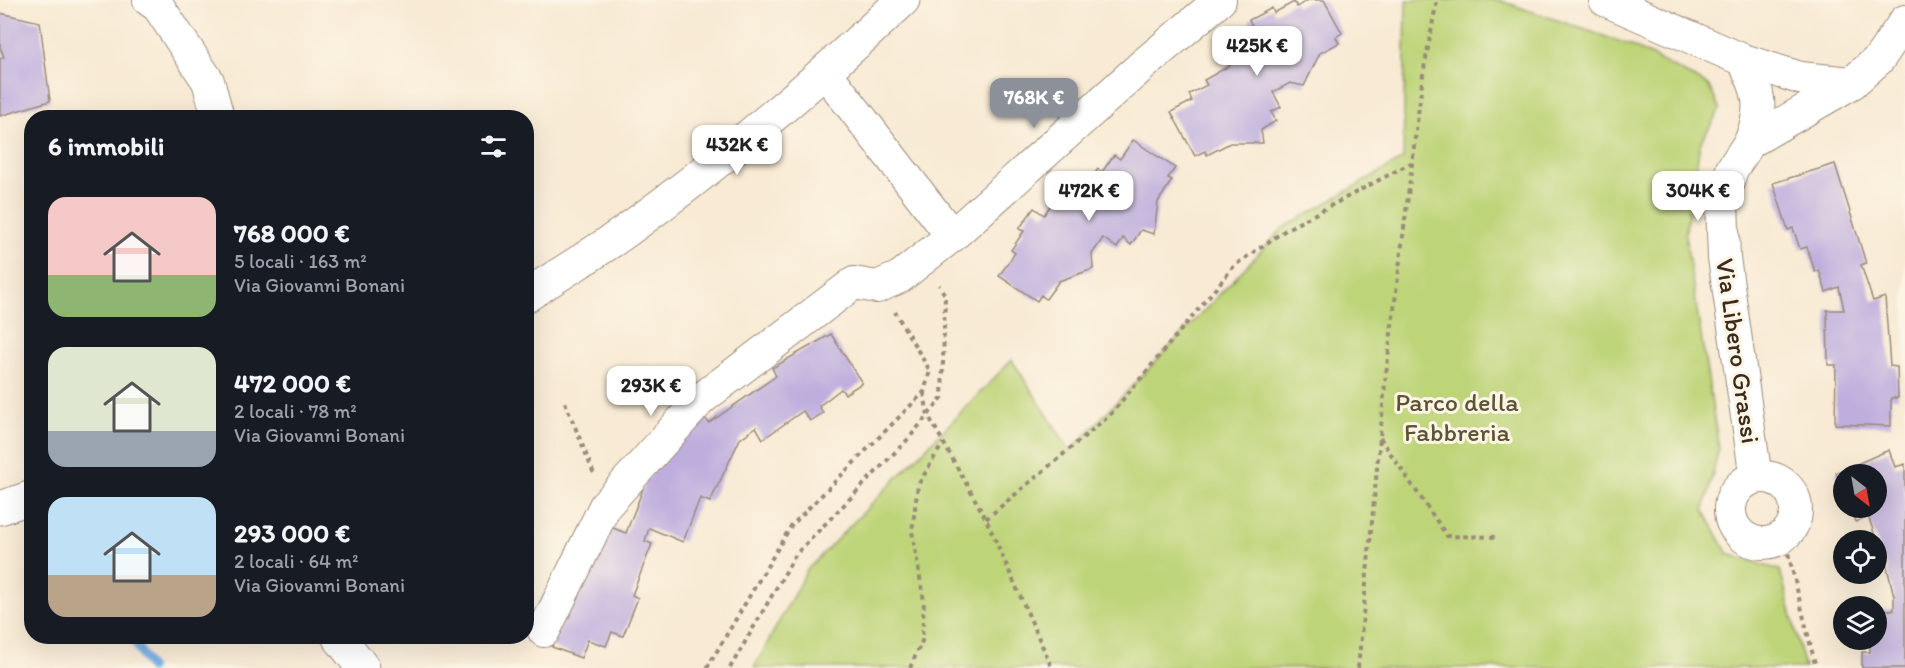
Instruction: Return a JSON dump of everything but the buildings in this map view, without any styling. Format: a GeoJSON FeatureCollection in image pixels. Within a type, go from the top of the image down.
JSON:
{"type":"FeatureCollection","features":[{"type":"Feature","properties":{"kind":"main road"},"geometry":{"type":"LineString","coordinates":[[534,291],[626,231],[826,73],[903,0]]}},
{"type":"Feature","properties":{"kind":"main road"},"geometry":{"type":"LineString","coordinates":[[344,644],[364,668]]}},
{"type":"Feature","properties":{"kind":"main road"},"geometry":{"type":"LineString","coordinates":[[357,644],[364,668]]}},
{"type":"Feature","properties":{"kind":"street"},"geometry":{"type":"LineString","coordinates":[[148,0],[158,6],[208,81],[216,110]]}},
{"type":"Feature","properties":{"kind":"street"},"geometry":{"type":"LineString","coordinates":[[544,631],[609,501],[701,399],[854,283],[877,287],[900,277],[952,236],[1144,64],[1220,0]]}},
{"type":"Feature","properties":{"kind":"street"},"geometry":{"type":"LineString","coordinates":[[1605,0],[1743,60],[1800,78],[1851,82]]}},
{"type":"Feature","properties":{"kind":"street","name":"Via Libero Grassi"},"geometry":{"type":"LineString","coordinates":[[1756,478],[1724,258],[1722,202],[1732,169],[1750,142],[1851,82],[1879,59],[1905,21]]}},
{"type":"Feature","properties":{"kind":"street"},"geometry":{"type":"LineString","coordinates":[[1743,60],[1756,85],[1760,107],[1758,124],[1750,142]]}},
{"type":"Feature","properties":{"kind":"street"},"geometry":{"type":"LineString","coordinates":[[826,73],[952,236]]}},
{"type":"Feature","properties":{"kind":"street","name":"Via Libero Grassi"},"geometry":{"type":"LineString","coordinates":[[1756,478],[1778,480],[1793,497],[1795,518],[1784,536],[1773,541],[1757,543],[1744,538],[1734,527],[1729,512],[1733,494],[1746,481],[1756,478]]}},
{"type":"Feature","properties":{"kind":"path"},"geometry":{"type":"LineString","coordinates":[[1358,668],[1379,438],[1423,74],[1437,0]]}},
{"type":"Feature","properties":{"kind":"path"},"geometry":{"type":"LineString","coordinates":[[986,519],[1110,415],[1235,265],[1287,229],[1412,163]]}},
{"type":"Feature","properties":{"kind":"path"},"geometry":{"type":"LineString","coordinates":[[730,668],[796,554],[928,416],[942,398],[945,295],[922,260]]}},
{"type":"Feature","properties":{"kind":"path"},"geometry":{"type":"LineString","coordinates":[[877,287],[898,316],[930,371],[924,392],[928,416],[986,519],[1052,668]]}},
{"type":"Feature","properties":{"kind":"path"},"geometry":{"type":"LineString","coordinates":[[707,668],[791,526],[924,392]]}},
{"type":"Feature","properties":{"kind":"path"},"geometry":{"type":"LineString","coordinates":[[565,402],[596,477],[609,501]]}},
{"type":"Feature","properties":{"kind":"path"},"geometry":{"type":"LineString","coordinates":[[1379,438],[1447,536],[1499,537]]}},
{"type":"Feature","properties":{"kind":"path"},"geometry":{"type":"LineString","coordinates":[[910,668],[922,641],[924,601],[912,531],[918,485],[943,443]]}},
{"type":"Feature","properties":{"kind":"path"},"geometry":{"type":"LineString","coordinates":[[1784,536],[1816,668]]}},
{"type":"Feature","properties":{"kind":"green space","name":"Parco della Fabbreria"},"geometry":{"type":"Polygon","coordinates":[[[1406,0],[1498,0],[1630,45],[1708,85],[1720,109],[1700,144],[1685,235],[1719,448],[1704,510],[1728,554],[1780,570],[1805,668],[754,668],[807,570],[1012,360],[1070,451],[1283,228],[1403,159],[1406,0]]]}},
{"type":"Feature","properties":{"kind":"waterway"},"geometry":{"type":"LineString","coordinates":[[136,644],[150,668]]}}]}
